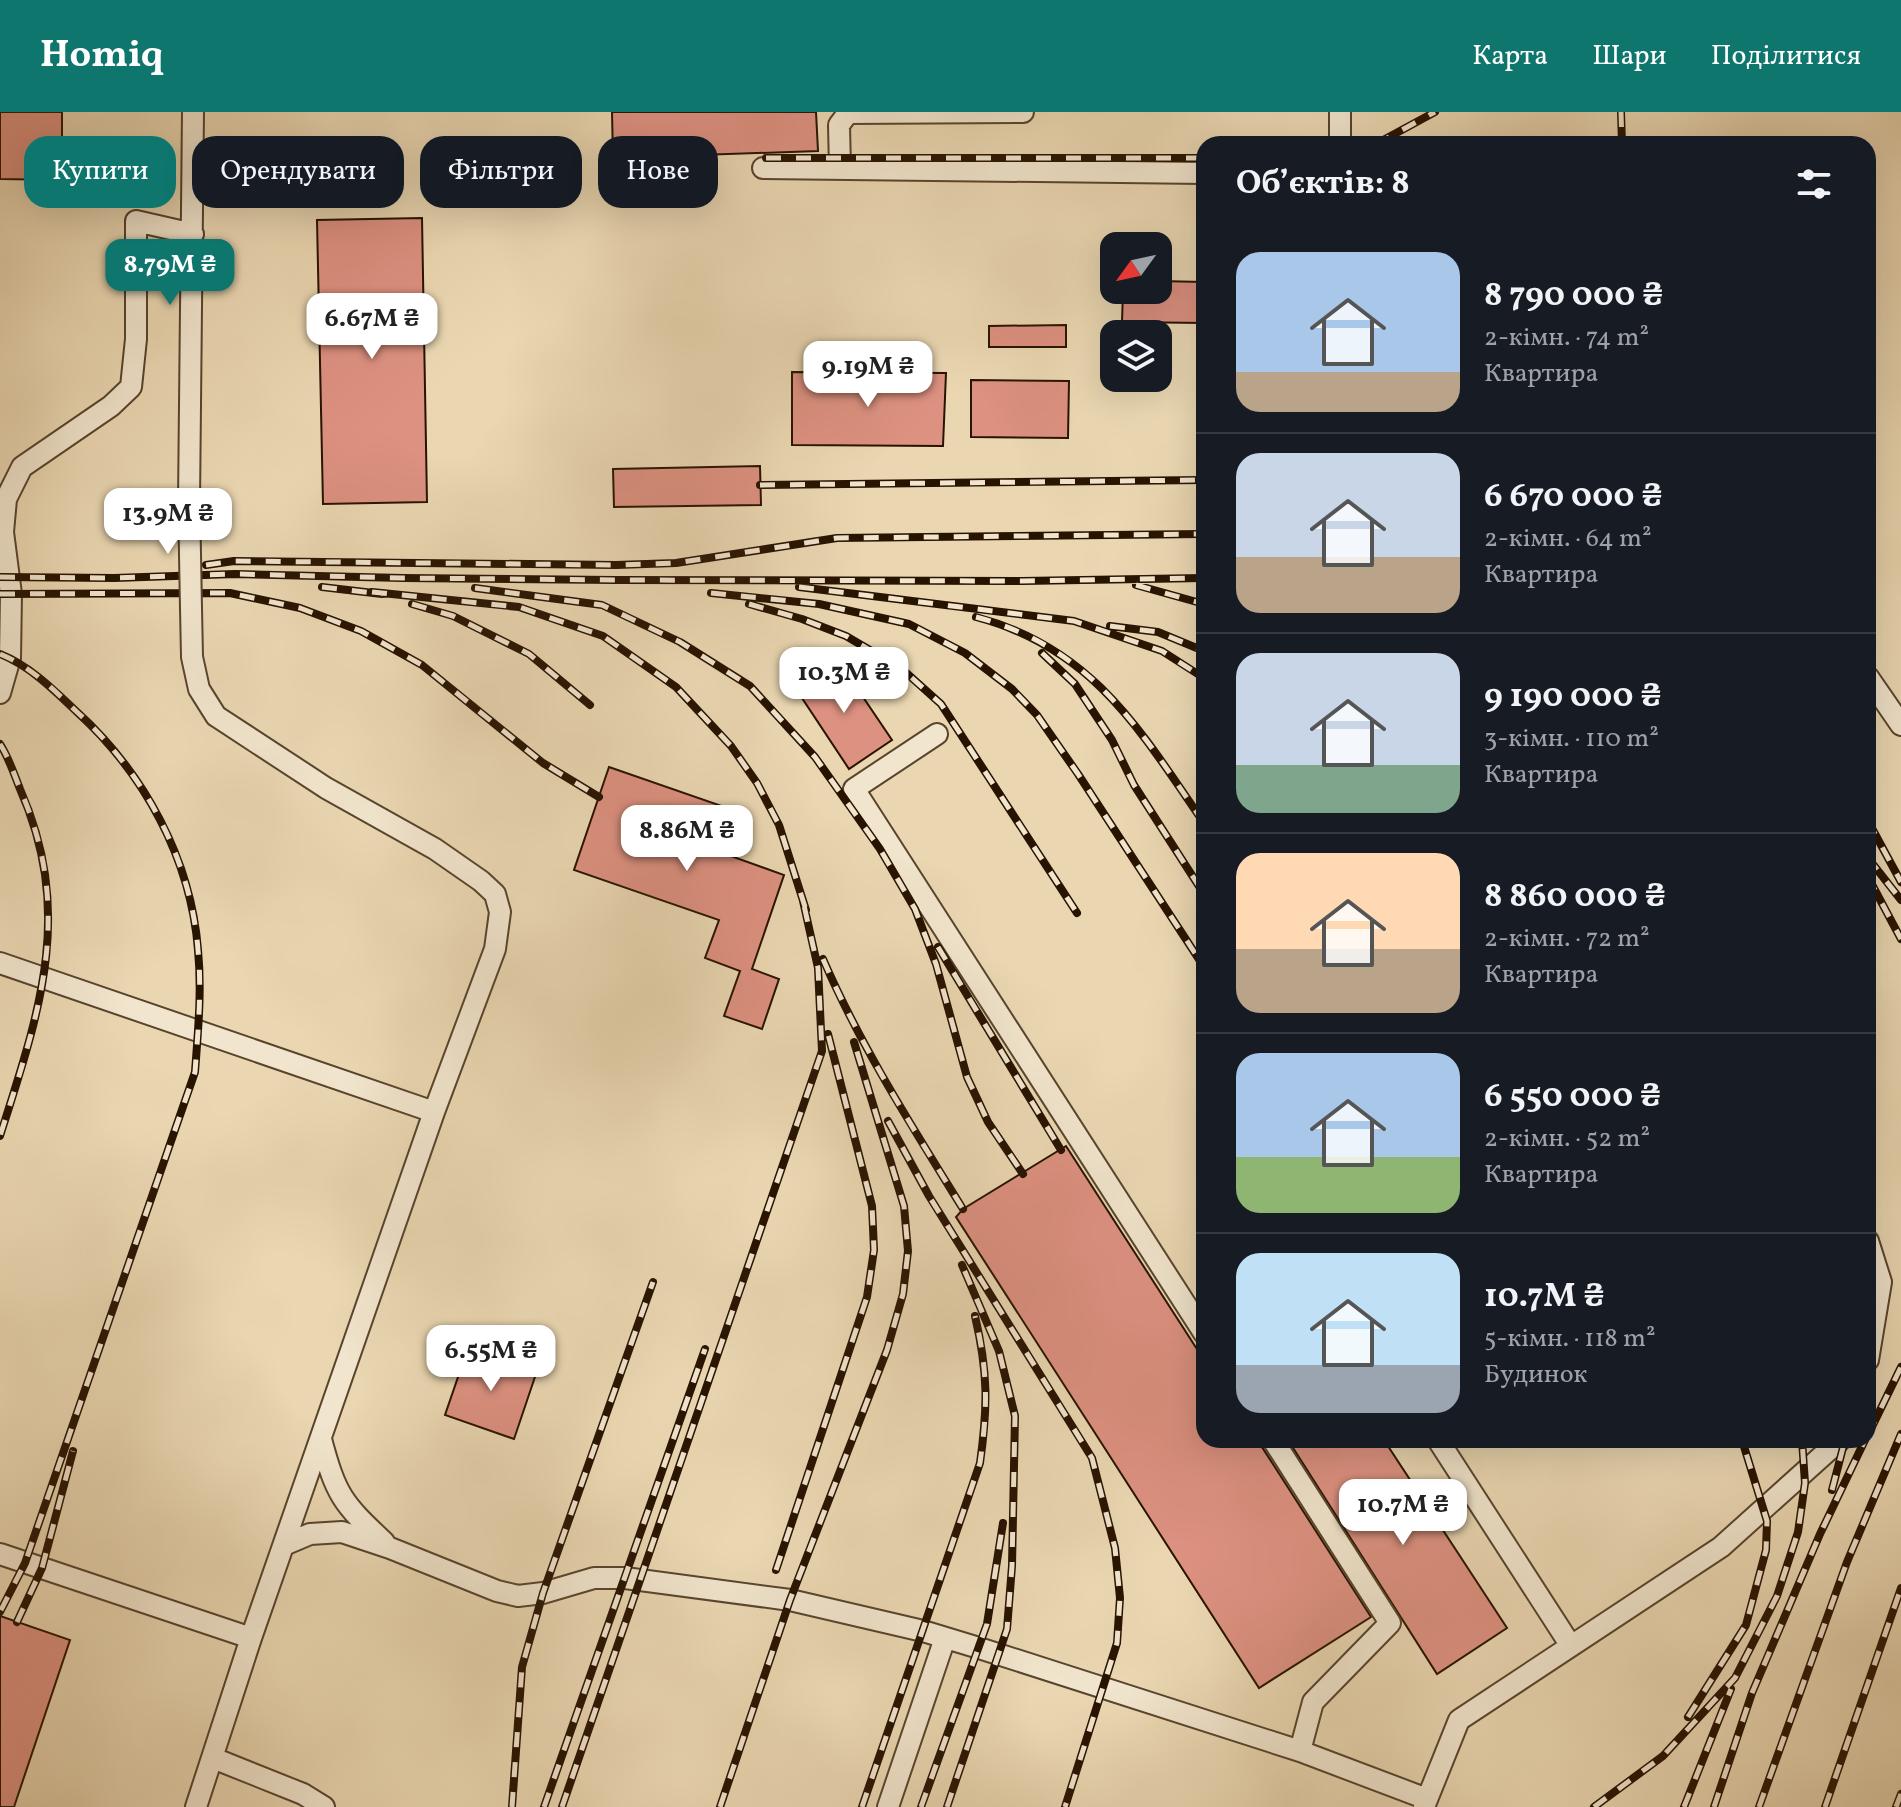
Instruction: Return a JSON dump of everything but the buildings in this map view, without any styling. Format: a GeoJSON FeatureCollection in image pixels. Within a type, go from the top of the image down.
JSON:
{"type":"FeatureCollection","features":[{"type":"Feature","properties":{"kind":"street"},"geometry":{"type":"LineString","coordinates":[[193,112],[189,502],[192,657],[199,689],[216,716],[326,788],[435,849],[495,894],[500,912],[495,949],[434,1112],[251,1638],[196,1807]]}},
{"type":"Feature","properties":{"kind":"street"},"geometry":{"type":"LineString","coordinates":[[840,169],[839,125],[848,113],[1023,112]]}},
{"type":"Feature","properties":{"kind":"street"},"geometry":{"type":"LineString","coordinates":[[1340,112],[1340,136]]}},
{"type":"Feature","properties":{"kind":"street"},"geometry":{"type":"LineString","coordinates":[[763,168],[1196,173]]}},
{"type":"Feature","properties":{"kind":"street"},"geometry":{"type":"LineString","coordinates":[[0,693],[10,658],[11,594],[3,532],[6,499],[22,467],[111,406],[131,387],[136,339],[136,221],[193,234]]}},
{"type":"Feature","properties":{"kind":"street"},"geometry":{"type":"LineString","coordinates":[[1876,689],[1901,725]]}},
{"type":"Feature","properties":{"kind":"street"},"geometry":{"type":"LineString","coordinates":[[937,734],[854,789],[1196,1321]]}},
{"type":"Feature","properties":{"kind":"street"},"geometry":{"type":"LineString","coordinates":[[0,963],[434,1112]]}},
{"type":"Feature","properties":{"kind":"street"},"geometry":{"type":"LineString","coordinates":[[1876,1266],[1881,1282],[1876,1312]]}},
{"type":"Feature","properties":{"kind":"street"},"geometry":{"type":"LineString","coordinates":[[321,1439],[333,1482],[342,1500],[390,1548]]}},
{"type":"Feature","properties":{"kind":"street"},"geometry":{"type":"LineString","coordinates":[[1278,1448],[1390,1623],[1313,1702],[1300,1751]]}},
{"type":"Feature","properties":{"kind":"street"},"geometry":{"type":"LineString","coordinates":[[1443,1448],[1571,1646]]}},
{"type":"Feature","properties":{"kind":"street"},"geometry":{"type":"LineString","coordinates":[[284,1545],[310,1534],[342,1532],[497,1591],[518,1596],[543,1593],[594,1578],[625,1578],[790,1600],[945,1638],[1300,1751],[1425,1803],[1459,1720],[1721,1547],[1831,1448]]}},
{"type":"Feature","properties":{"kind":"street"},"geometry":{"type":"LineString","coordinates":[[0,1554],[251,1638]]}},
{"type":"Feature","properties":{"kind":"street"},"geometry":{"type":"LineString","coordinates":[[888,1807],[945,1638]]}},
{"type":"Feature","properties":{"kind":"street"},"geometry":{"type":"LineString","coordinates":[[213,1758],[303,1794],[324,1807]]}},
{"type":"Feature","properties":{"kind":"railway"},"geometry":{"type":"LineString","coordinates":[[1391,136],[1435,112]]}},
{"type":"Feature","properties":{"kind":"railway"},"geometry":{"type":"LineString","coordinates":[[1621,112],[1622,136]]}},
{"type":"Feature","properties":{"kind":"railway"},"geometry":{"type":"LineString","coordinates":[[766,158],[1196,158]]}},
{"type":"Feature","properties":{"kind":"railway"},"geometry":{"type":"LineString","coordinates":[[760,485],[1196,480]]}},
{"type":"Feature","properties":{"kind":"railway"},"geometry":{"type":"LineString","coordinates":[[206,565],[234,561],[616,565],[676,563],[837,538],[1196,534]]}},
{"type":"Feature","properties":{"kind":"railway"},"geometry":{"type":"LineString","coordinates":[[0,577],[114,578],[235,574],[615,580],[1196,578]]}},
{"type":"Feature","properties":{"kind":"railway"},"geometry":{"type":"LineString","coordinates":[[1136,585],[1196,602]]}},
{"type":"Feature","properties":{"kind":"railway"},"geometry":{"type":"LineString","coordinates":[[322,587],[382,594]]}},
{"type":"Feature","properties":{"kind":"railway"},"geometry":{"type":"LineString","coordinates":[[799,587],[1074,621],[1162,651],[1196,673]]}},
{"type":"Feature","properties":{"kind":"railway"},"geometry":{"type":"LineString","coordinates":[[475,588],[602,605],[680,642],[750,686],[815,757],[880,849],[915,909],[936,964],[967,1077],[988,1122],[1023,1174]]}},
{"type":"Feature","properties":{"kind":"railway"},"geometry":{"type":"LineString","coordinates":[[372,592],[519,607],[603,636],[676,687],[731,746],[757,783],[779,825],[806,910]]}},
{"type":"Feature","properties":{"kind":"railway"},"geometry":{"type":"LineString","coordinates":[[0,594],[230,593],[300,608],[361,631],[422,665],[543,763],[599,797]]}},
{"type":"Feature","properties":{"kind":"railway"},"geometry":{"type":"LineString","coordinates":[[711,593],[819,604],[909,624],[965,653],[1012,689],[1037,715],[1196,955]]}},
{"type":"Feature","properties":{"kind":"railway"},"geometry":{"type":"LineString","coordinates":[[412,604],[453,616],[529,654],[590,705]]}},
{"type":"Feature","properties":{"kind":"railway"},"geometry":{"type":"LineString","coordinates":[[749,604],[846,636],[902,669],[941,704],[1077,913]]}},
{"type":"Feature","properties":{"kind":"railway"},"geometry":{"type":"LineString","coordinates":[[976,617],[1017,631],[1052,649],[1083,671],[1135,725],[1196,811]]}},
{"type":"Feature","properties":{"kind":"railway"},"geometry":{"type":"LineString","coordinates":[[1110,626],[1158,632],[1196,648]]}},
{"type":"Feature","properties":{"kind":"railway"},"geometry":{"type":"LineString","coordinates":[[1042,653],[1075,684],[1112,740],[1134,785],[1196,882]]}},
{"type":"Feature","properties":{"kind":"railway"},"geometry":{"type":"LineString","coordinates":[[0,654],[31,672],[68,704],[101,736],[143,790],[160,820],[186,883],[194,916],[200,981],[195,1072],[25,1563],[0,1612]]}},
{"type":"Feature","properties":{"kind":"railway"},"geometry":{"type":"LineString","coordinates":[[0,744],[37,835],[46,879],[48,921],[38,1005],[0,1136]]}},
{"type":"Feature","properties":{"kind":"railway"},"geometry":{"type":"LineString","coordinates":[[1876,836],[1901,882]]}},
{"type":"Feature","properties":{"kind":"railway"},"geometry":{"type":"LineString","coordinates":[[1876,868],[1901,900]]}},
{"type":"Feature","properties":{"kind":"railway"},"geometry":{"type":"LineString","coordinates":[[1876,892],[1901,939]]}},
{"type":"Feature","properties":{"kind":"railway"},"geometry":{"type":"LineString","coordinates":[[562,1807],[822,1051],[818,968],[803,901]]}},
{"type":"Feature","properties":{"kind":"railway"},"geometry":{"type":"LineString","coordinates":[[938,947],[1061,1150]]}},
{"type":"Feature","properties":{"kind":"railway"},"geometry":{"type":"LineString","coordinates":[[823,959],[871,1055],[963,1209]]}},
{"type":"Feature","properties":{"kind":"railway"},"geometry":{"type":"LineString","coordinates":[[776,1570],[867,1297],[874,1250],[872,1206],[828,1034]]}},
{"type":"Feature","properties":{"kind":"railway"},"geometry":{"type":"LineString","coordinates":[[720,1807],[790,1600],[887,1350],[903,1294],[908,1251],[904,1206],[854,1042]]}},
{"type":"Feature","properties":{"kind":"railway"},"geometry":{"type":"LineString","coordinates":[[888,1121],[929,1196],[1092,1458],[1115,1548],[1120,1598],[1117,1643],[1065,1807]]}},
{"type":"Feature","properties":{"kind":"railway"},"geometry":{"type":"LineString","coordinates":[[947,1807],[1007,1629],[1012,1566],[1015,1416],[999,1351],[962,1265]]}},
{"type":"Feature","properties":{"kind":"railway"},"geometry":{"type":"LineString","coordinates":[[512,1807],[522,1667],[543,1593],[653,1282]]}},
{"type":"Feature","properties":{"kind":"railway"},"geometry":{"type":"LineString","coordinates":[[862,1807],[980,1463],[985,1389],[975,1316]]}},
{"type":"Feature","properties":{"kind":"railway"},"geometry":{"type":"LineString","coordinates":[[544,1807],[705,1349]]}},
{"type":"Feature","properties":{"kind":"railway"},"geometry":{"type":"LineString","coordinates":[[1876,1419],[1901,1367]]}},
{"type":"Feature","properties":{"kind":"railway"},"geometry":{"type":"LineString","coordinates":[[1759,1807],[1847,1562],[1901,1434]]}},
{"type":"Feature","properties":{"kind":"railway"},"geometry":{"type":"LineString","coordinates":[[1688,1717],[1746,1625],[1766,1550],[1767,1521],[1744,1448]]}},
{"type":"Feature","properties":{"kind":"railway"},"geometry":{"type":"LineString","coordinates":[[1594,1807],[1663,1756],[1735,1678],[1777,1596],[1798,1532],[1805,1483],[1803,1448]]}},
{"type":"Feature","properties":{"kind":"railway"},"geometry":{"type":"LineString","coordinates":[[1832,1490],[1843,1448]]}},
{"type":"Feature","properties":{"kind":"railway"},"geometry":{"type":"LineString","coordinates":[[1714,1807],[1752,1693],[1820,1534],[1861,1448]]}},
{"type":"Feature","properties":{"kind":"railway"},"geometry":{"type":"LineString","coordinates":[[17,1622],[42,1568],[73,1451]]}},
{"type":"Feature","properties":{"kind":"railway"},"geometry":{"type":"LineString","coordinates":[[921,1807],[987,1624],[1003,1523]]}},
{"type":"Feature","properties":{"kind":"railway"},"geometry":{"type":"LineString","coordinates":[[1825,1807],[1901,1588]]}},
{"type":"Feature","properties":{"kind":"railway"},"geometry":{"type":"LineString","coordinates":[[1684,1807],[1731,1689]]}},
{"type":"Feature","properties":{"kind":"railway"},"geometry":{"type":"LineString","coordinates":[[1896,1807],[1901,1794]]}}]}
